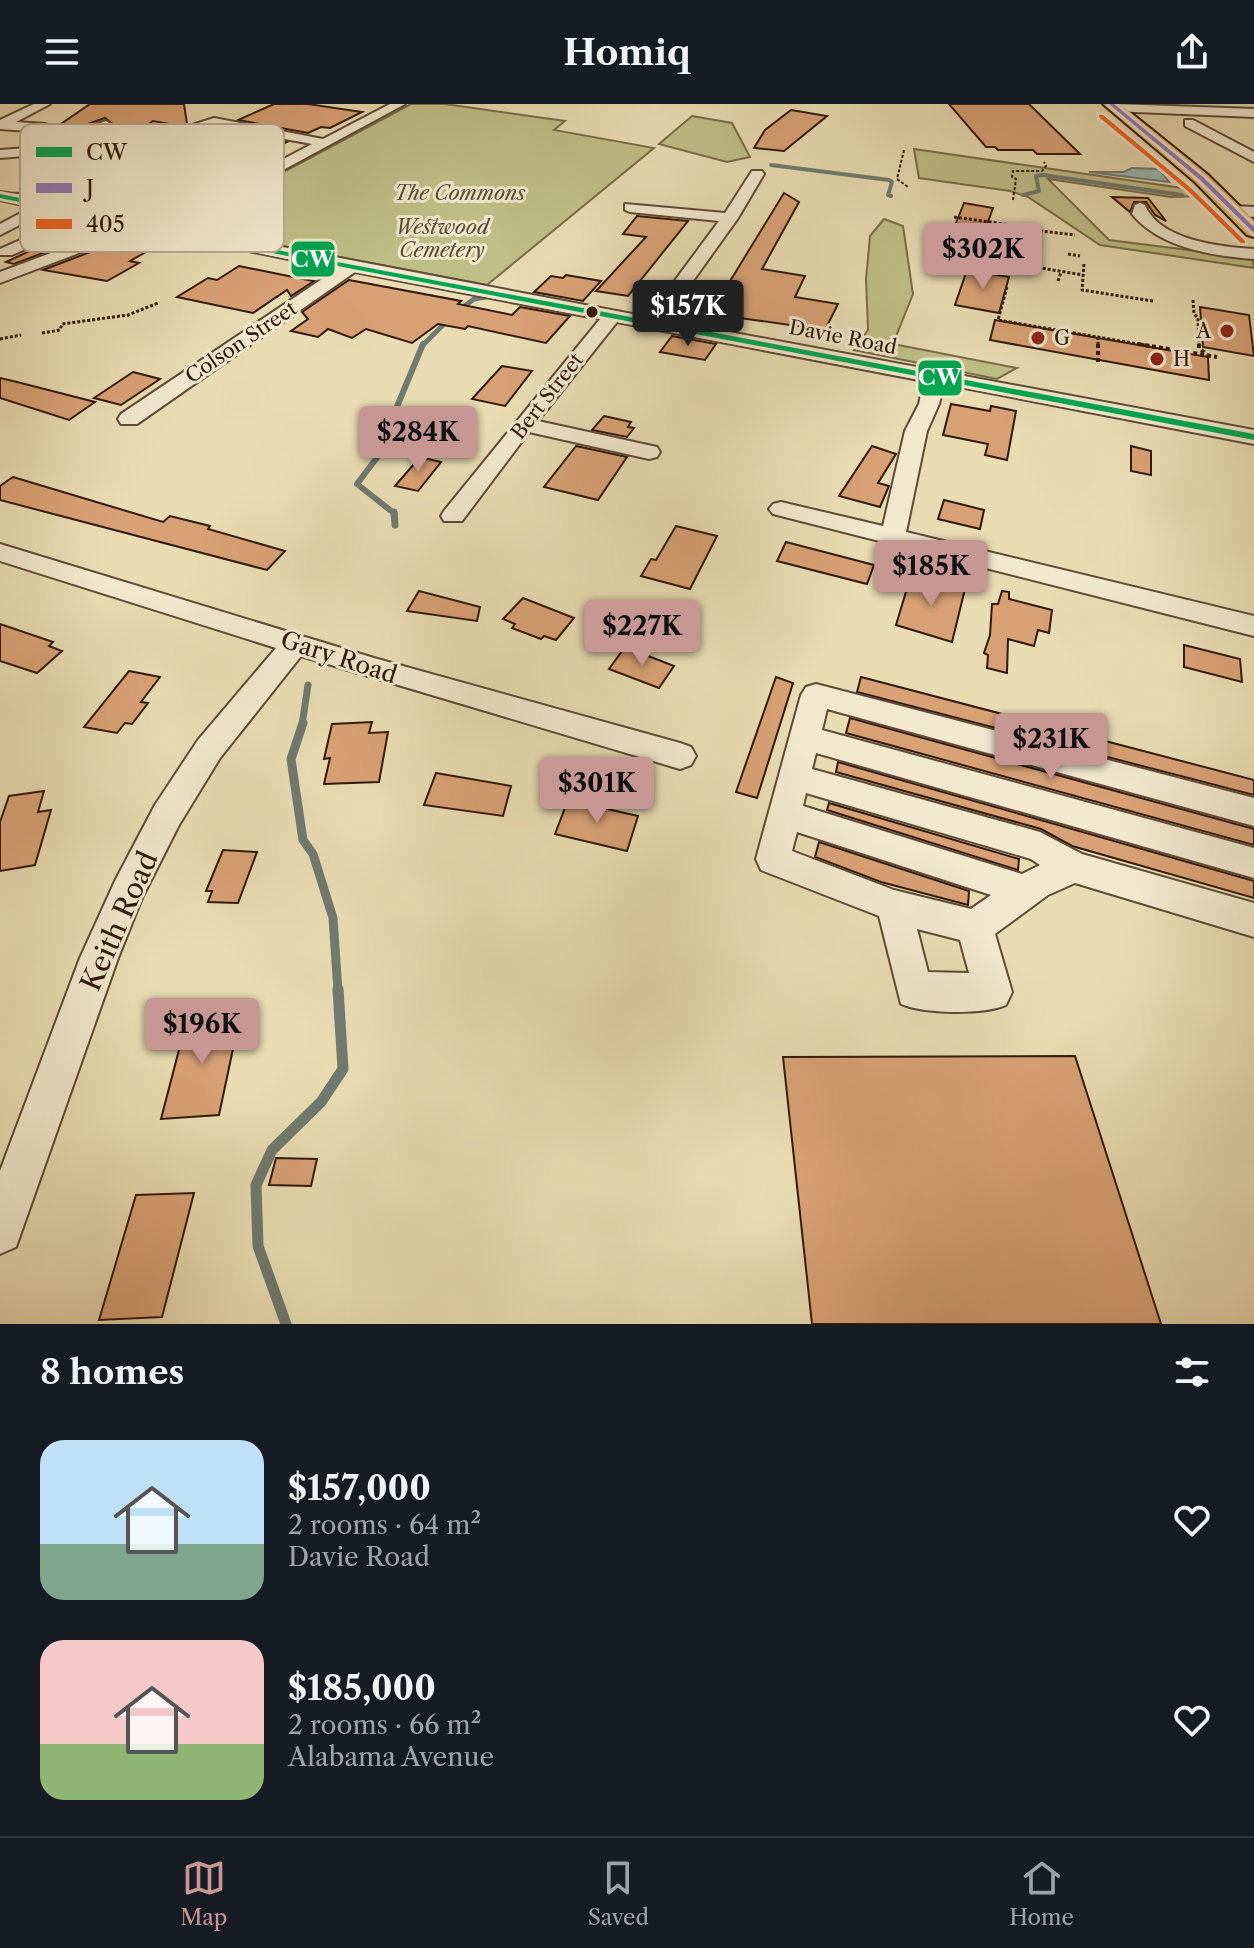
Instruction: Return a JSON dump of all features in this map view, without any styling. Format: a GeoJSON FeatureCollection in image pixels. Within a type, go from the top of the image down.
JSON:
{"type":"FeatureCollection","features":[{"type":"Feature","properties":{"kind":"main road"},"geometry":{"type":"LineString","coordinates":[[1114,106],[1201,178],[1254,231]]}},
{"type":"Feature","properties":{"kind":"street"},"geometry":{"type":"LineString","coordinates":[[0,125],[44,104]]}},
{"type":"Feature","properties":{"kind":"street"},"geometry":{"type":"LineString","coordinates":[[284,165],[399,104]]}},
{"type":"Feature","properties":{"kind":"street"},"geometry":{"type":"LineString","coordinates":[[1114,106],[1254,113]]}},
{"type":"Feature","properties":{"kind":"street"},"geometry":{"type":"LineString","coordinates":[[1177,110],[1189,123],[1252,155]]}},
{"type":"Feature","properties":{"kind":"street"},"geometry":{"type":"LineString","coordinates":[[0,111],[21,114]]}},
{"type":"Feature","properties":{"kind":"street"},"geometry":{"type":"LineString","coordinates":[[1189,123],[1240,127]]}},
{"type":"Feature","properties":{"kind":"street"},"geometry":{"type":"LineString","coordinates":[[0,125],[20,126]]}},
{"type":"Feature","properties":{"kind":"street"},"geometry":{"type":"LineString","coordinates":[[284,135],[326,143]]}},
{"type":"Feature","properties":{"kind":"street"},"geometry":{"type":"LineString","coordinates":[[284,152],[309,140]]}},
{"type":"Feature","properties":{"kind":"street"},"geometry":{"type":"LineString","coordinates":[[0,154],[20,153]]}},
{"type":"Feature","properties":{"kind":"street"},"geometry":{"type":"LineString","coordinates":[[284,156],[297,158]]}},
{"type":"Feature","properties":{"kind":"street"},"geometry":{"type":"LineString","coordinates":[[654,322],[730,218],[757,174]]}},
{"type":"Feature","properties":{"kind":"street","name":"Davie Road"},"geometry":{"type":"LineString","coordinates":[[0,196],[20,201]]}},
{"type":"Feature","properties":{"kind":"street"},"geometry":{"type":"LineString","coordinates":[[630,207],[730,218]]}},
{"type":"Feature","properties":{"kind":"street"},"geometry":{"type":"LineString","coordinates":[[1140,208],[1140,214],[1155,226],[1197,245],[1216,251],[1254,254]]}},
{"type":"Feature","properties":{"kind":"street"},"geometry":{"type":"LineString","coordinates":[[1233,211],[1254,212]]}},
{"type":"Feature","properties":{"kind":"street"},"geometry":{"type":"LineString","coordinates":[[0,230],[20,220]]}},
{"type":"Feature","properties":{"kind":"street"},"geometry":{"type":"LineString","coordinates":[[6,252],[20,246]]}},
{"type":"Feature","properties":{"kind":"street"},"geometry":{"type":"LineString","coordinates":[[0,278],[68,252]]}},
{"type":"Feature","properties":{"kind":"street","name":"Davie Road"},"geometry":{"type":"LineString","coordinates":[[281,252],[1254,437]]}},
{"type":"Feature","properties":{"kind":"street","name":"Colson Street"},"geometry":{"type":"LineString","coordinates":[[129,419],[353,266]]}},
{"type":"Feature","properties":{"kind":"street","name":"Bert Street"},"geometry":{"type":"LineString","coordinates":[[453,516],[613,315]]}},
{"type":"Feature","properties":{"kind":"street"},"geometry":{"type":"LineString","coordinates":[[893,536],[916,431],[929,404],[935,377]]}},
{"type":"Feature","properties":{"kind":"street"},"geometry":{"type":"LineString","coordinates":[[524,424],[649,452]]}},
{"type":"Feature","properties":{"kind":"street"},"geometry":{"type":"LineString","coordinates":[[781,509],[1254,626]]}},
{"type":"Feature","properties":{"kind":"street","name":"Gary Road"},"geometry":{"type":"LineString","coordinates":[[0,552],[374,669],[680,756]]}},
{"type":"Feature","properties":{"kind":"street","name":"Keith Road"},"geometry":{"type":"LineString","coordinates":[[0,1231],[99,958],[127,892],[167,815],[209,749],[296,643]]}},
{"type":"Feature","properties":{"kind":"street"},"geometry":{"type":"LineString","coordinates":[[1073,867],[1026,891],[975,927],[894,906],[773,859],[816,695],[1254,812]]}},
{"type":"Feature","properties":{"kind":"street"},"geometry":{"type":"LineString","coordinates":[[805,738],[1254,863]]}},
{"type":"Feature","properties":{"kind":"street"},"geometry":{"type":"LineString","coordinates":[[795,777],[1040,847],[1073,867],[1253,922]]}},
{"type":"Feature","properties":{"kind":"street"},"geometry":{"type":"LineString","coordinates":[[785,814],[1026,891]]}},
{"type":"Feature","properties":{"kind":"street"},"geometry":{"type":"LineString","coordinates":[[894,906],[914,991],[993,992],[975,927]]}},
{"type":"Feature","properties":{"kind":"path"},"geometry":{"type":"LineString","coordinates":[[904,150],[897,179],[908,187]]}},
{"type":"Feature","properties":{"kind":"path"},"geometry":{"type":"LineString","coordinates":[[1013,200],[1016,179],[1012,177],[1013,171],[1042,171],[1046,166],[1044,162]]}},
{"type":"Feature","properties":{"kind":"path"},"geometry":{"type":"LineString","coordinates":[[954,217],[1011,225]]}},
{"type":"Feature","properties":{"kind":"path"},"geometry":{"type":"LineString","coordinates":[[1032,230],[1075,235]]}},
{"type":"Feature","properties":{"kind":"path"},"geometry":{"type":"LineString","coordinates":[[962,266],[975,263],[981,241]]}},
{"type":"Feature","properties":{"kind":"path"},"geometry":{"type":"LineString","coordinates":[[1029,242],[1025,241],[1019,264],[1083,275]]}},
{"type":"Feature","properties":{"kind":"path"},"geometry":{"type":"LineString","coordinates":[[1068,254],[1080,256]]}},
{"type":"Feature","properties":{"kind":"path"},"geometry":{"type":"LineString","coordinates":[[1084,264],[1081,288],[1086,291],[1153,301]]}},
{"type":"Feature","properties":{"kind":"path"},"geometry":{"type":"LineString","coordinates":[[1021,271],[1023,265]]}},
{"type":"Feature","properties":{"kind":"path"},"geometry":{"type":"LineString","coordinates":[[1058,281],[1061,272]]}},
{"type":"Feature","properties":{"kind":"path"},"geometry":{"type":"LineString","coordinates":[[1007,287],[998,320],[1217,357]]}},
{"type":"Feature","properties":{"kind":"path"},"geometry":{"type":"LineString","coordinates":[[1193,300],[1194,314],[1198,318],[1199,348],[1208,355]]}},
{"type":"Feature","properties":{"kind":"path"},"geometry":{"type":"LineString","coordinates":[[42,333],[60,330],[62,324],[128,315],[158,303]]}},
{"type":"Feature","properties":{"kind":"path"},"geometry":{"type":"LineString","coordinates":[[0,339],[21,335]]}},
{"type":"Feature","properties":{"kind":"path"},"geometry":{"type":"LineString","coordinates":[[1098,337],[1098,363]]}},
{"type":"Feature","properties":{"kind":"green space","name":"The Commons"},"geometry":{"type":"Polygon","coordinates":[[[411,104],[445,104],[565,121],[554,130],[654,148],[487,285],[284,247],[284,172],[411,104]]]}},
{"type":"Feature","properties":{"kind":"green space"},"geometry":{"type":"Polygon","coordinates":[[[692,116],[732,123],[750,157],[727,162],[659,144],[692,116]]]}},
{"type":"Feature","properties":{"kind":"green space"},"geometry":{"type":"Polygon","coordinates":[[[914,149],[1182,188],[1201,196],[1171,197],[1048,179],[1109,240],[1252,258],[1254,268],[1100,245],[1028,197],[1010,191],[919,178],[914,149]]]}},
{"type":"Feature","properties":{"kind":"green space"},"geometry":{"type":"Polygon","coordinates":[[[884,219],[903,226],[913,294],[893,344],[1017,368],[997,379],[854,350],[868,330],[866,279],[870,236],[884,219]]]}},
{"type":"Feature","properties":{"kind":"water"},"geometry":{"type":"Polygon","coordinates":[[[1132,168],[1159,169],[1169,182],[1089,172],[1124,172],[1132,168]]]}},
{"type":"Feature","properties":{"kind":"building"},"geometry":{"type":"Polygon","coordinates":[[[90,104],[184,104],[187,124],[153,121],[149,124],[112,124],[105,118],[88,124],[61,124],[90,104]]]}},
{"type":"Feature","properties":{"kind":"building"},"geometry":{"type":"Polygon","coordinates":[[[274,104],[308,104],[362,112],[330,128],[321,127],[308,133],[284,129],[284,124],[238,120],[274,104]]]}},
{"type":"Feature","properties":{"kind":"building"},"geometry":{"type":"Polygon","coordinates":[[[949,104],[1029,104],[1080,154],[1037,154],[1033,150],[986,147],[949,104]]]}},
{"type":"Feature","properties":{"kind":"building"},"geometry":{"type":"Polygon","coordinates":[[[791,110],[827,116],[784,151],[754,148],[765,130],[791,110]]]}},
{"type":"Feature","properties":{"kind":"building"},"geometry":{"type":"Polygon","coordinates":[[[784,193],[799,202],[762,269],[805,276],[795,297],[838,304],[825,330],[733,317],[726,328],[683,320],[697,300],[716,304],[784,193]]]}},
{"type":"Feature","properties":{"kind":"building"},"geometry":{"type":"Polygon","coordinates":[[[1112,197],[1148,198],[1166,221],[1155,215],[1146,202],[1134,202],[1130,212],[1112,197]]]}},
{"type":"Feature","properties":{"kind":"building"},"geometry":{"type":"Polygon","coordinates":[[[964,203],[993,208],[973,263],[933,257],[946,227],[954,228],[964,203]]]}},
{"type":"Feature","properties":{"kind":"building"},"geometry":{"type":"Polygon","coordinates":[[[637,216],[688,221],[628,296],[596,291],[646,237],[623,234],[637,216]]]}},
{"type":"Feature","properties":{"kind":"building"},"geometry":{"type":"Polygon","coordinates":[[[27,252],[46,252],[14,264],[6,262],[27,252]]]}},
{"type":"Feature","properties":{"kind":"building"},"geometry":{"type":"Polygon","coordinates":[[[90,252],[146,252],[130,261],[139,263],[107,281],[43,270],[90,252]]]}},
{"type":"Feature","properties":{"kind":"building"},"geometry":{"type":"Polygon","coordinates":[[[239,266],[314,281],[291,296],[287,290],[253,313],[177,297],[208,278],[217,280],[239,266]]]}},
{"type":"Feature","properties":{"kind":"building"},"geometry":{"type":"Polygon","coordinates":[[[967,270],[1009,277],[999,313],[955,305],[967,270]]]}},
{"type":"Feature","properties":{"kind":"building"},"geometry":{"type":"Polygon","coordinates":[[[566,275],[601,281],[583,301],[534,292],[551,276],[563,278],[566,275]]]}},
{"type":"Feature","properties":{"kind":"building"},"geometry":{"type":"Polygon","coordinates":[[[349,280],[461,301],[458,304],[512,315],[520,307],[570,316],[546,343],[468,326],[465,329],[438,324],[412,343],[366,329],[352,338],[328,329],[318,337],[291,331],[308,319],[302,312],[349,280]]]}},
{"type":"Feature","properties":{"kind":"building","name":"A"},"geometry":{"type":"Polygon","coordinates":[[[1200,307],[1249,315],[1254,356],[1203,347],[1200,307]]]}},
{"type":"Feature","properties":{"kind":"building"},"geometry":{"type":"Polygon","coordinates":[[[995,320],[1208,357],[1209,380],[990,340],[995,320]]]}},
{"type":"Feature","properties":{"kind":"building"},"geometry":{"type":"Polygon","coordinates":[[[672,336],[716,344],[705,360],[660,352],[672,336]]]}},
{"type":"Feature","properties":{"kind":"building"},"geometry":{"type":"Polygon","coordinates":[[[502,366],[532,371],[505,406],[472,399],[502,366]]]}},
{"type":"Feature","properties":{"kind":"building"},"geometry":{"type":"Polygon","coordinates":[[[133,372],[160,379],[121,405],[94,398],[133,372]]]}},
{"type":"Feature","properties":{"kind":"building"},"geometry":{"type":"Polygon","coordinates":[[[0,378],[95,402],[69,420],[0,398],[0,378]]]}},
{"type":"Feature","properties":{"kind":"building"},"geometry":{"type":"Polygon","coordinates":[[[951,404],[990,411],[991,406],[1016,411],[1007,460],[985,455],[988,444],[943,435],[951,404]]]}},
{"type":"Feature","properties":{"kind":"building"},"geometry":{"type":"Polygon","coordinates":[[[604,416],[631,422],[628,427],[634,428],[627,437],[592,430],[604,416]]]}},
{"type":"Feature","properties":{"kind":"building"},"geometry":{"type":"Polygon","coordinates":[[[576,446],[627,457],[598,500],[544,487],[576,446]]]}},
{"type":"Feature","properties":{"kind":"building"},"geometry":{"type":"Polygon","coordinates":[[[872,446],[896,454],[878,483],[889,486],[880,507],[839,496],[872,446]]]}},
{"type":"Feature","properties":{"kind":"building"},"geometry":{"type":"Polygon","coordinates":[[[1131,446],[1151,451],[1151,475],[1131,471],[1131,446]]]}},
{"type":"Feature","properties":{"kind":"building"},"geometry":{"type":"Polygon","coordinates":[[[420,457],[441,462],[418,491],[395,486],[420,457]]]}},
{"type":"Feature","properties":{"kind":"building"},"geometry":{"type":"Polygon","coordinates":[[[13,477],[163,522],[170,516],[210,526],[208,529],[285,551],[267,570],[0,500],[0,486],[13,477]]]}},
{"type":"Feature","properties":{"kind":"building"},"geometry":{"type":"Polygon","coordinates":[[[944,500],[984,510],[980,529],[938,519],[944,500]]]}},
{"type":"Feature","properties":{"kind":"building"},"geometry":{"type":"Polygon","coordinates":[[[676,526],[717,536],[690,589],[641,576],[651,559],[656,560],[676,526]]]}},
{"type":"Feature","properties":{"kind":"building"},"geometry":{"type":"Polygon","coordinates":[[[786,542],[874,565],[867,584],[777,561],[786,542]]]}},
{"type":"Feature","properties":{"kind":"building"},"geometry":{"type":"Polygon","coordinates":[[[911,575],[965,589],[952,642],[896,625],[911,575]]]}},
{"type":"Feature","properties":{"kind":"building"},"geometry":{"type":"Polygon","coordinates":[[[419,591],[480,607],[477,621],[407,611],[419,591]]]}},
{"type":"Feature","properties":{"kind":"building"},"geometry":{"type":"Polygon","coordinates":[[[1002,591],[1009,592],[1009,599],[1052,610],[1049,633],[1038,630],[1034,646],[1008,639],[1007,673],[987,668],[988,655],[984,653],[990,635],[992,604],[998,604],[1002,591]]]}},
{"type":"Feature","properties":{"kind":"building"},"geometry":{"type":"Polygon","coordinates":[[[523,598],[574,618],[556,640],[544,636],[541,639],[512,628],[515,624],[503,619],[523,598]]]}},
{"type":"Feature","properties":{"kind":"building"},"geometry":{"type":"Polygon","coordinates":[[[0,624],[53,642],[49,646],[62,651],[37,673],[0,661],[0,624]]]}},
{"type":"Feature","properties":{"kind":"building"},"geometry":{"type":"Polygon","coordinates":[[[1184,645],[1240,659],[1242,682],[1184,667],[1184,645]]]}},
{"type":"Feature","properties":{"kind":"building"},"geometry":{"type":"Polygon","coordinates":[[[625,647],[674,666],[659,688],[609,669],[625,647]]]}},
{"type":"Feature","properties":{"kind":"building"},"geometry":{"type":"Polygon","coordinates":[[[129,671],[160,677],[141,702],[148,703],[132,724],[125,723],[117,733],[84,727],[129,671]]]}},
{"type":"Feature","properties":{"kind":"building"},"geometry":{"type":"Polygon","coordinates":[[[776,677],[793,683],[757,798],[736,792],[776,677]]]}},
{"type":"Feature","properties":{"kind":"building"},"geometry":{"type":"Polygon","coordinates":[[[861,677],[1254,780],[1254,795],[857,692],[861,677]]]}},
{"type":"Feature","properties":{"kind":"building"},"geometry":{"type":"Polygon","coordinates":[[[850,718],[1254,829],[1254,845],[846,733],[850,718]]]}},
{"type":"Feature","properties":{"kind":"building"},"geometry":{"type":"Polygon","coordinates":[[[372,722],[369,733],[388,732],[379,782],[324,784],[330,758],[324,759],[332,724],[372,722]]]}},
{"type":"Feature","properties":{"kind":"building"},"geometry":{"type":"Polygon","coordinates":[[[838,762],[1254,881],[1254,898],[1072,846],[1041,829],[836,772],[838,762]]]}},
{"type":"Feature","properties":{"kind":"building"},"geometry":{"type":"Polygon","coordinates":[[[436,773],[511,786],[503,816],[424,805],[436,773]]]}},
{"type":"Feature","properties":{"kind":"building"},"geometry":{"type":"Polygon","coordinates":[[[44,791],[38,812],[51,810],[35,865],[0,871],[0,822],[9,796],[44,791]]]}},
{"type":"Feature","properties":{"kind":"building"},"geometry":{"type":"Polygon","coordinates":[[[568,800],[638,816],[627,851],[555,834],[568,800]]]}},
{"type":"Feature","properties":{"kind":"building"},"geometry":{"type":"Polygon","coordinates":[[[829,803],[1019,859],[1018,870],[827,810],[829,803]]]}},
{"type":"Feature","properties":{"kind":"building"},"geometry":{"type":"Polygon","coordinates":[[[819,842],[969,891],[968,905],[881,882],[815,857],[819,842]]]}},
{"type":"Feature","properties":{"kind":"building"},"geometry":{"type":"Polygon","coordinates":[[[223,850],[257,852],[238,903],[208,902],[212,891],[206,891],[223,850]]]}},
{"type":"Feature","properties":{"kind":"building"},"geometry":{"type":"Polygon","coordinates":[[[241,1011],[219,1115],[161,1119],[188,1015],[241,1011]]]}},
{"type":"Feature","properties":{"kind":"building"},"geometry":{"type":"Polygon","coordinates":[[[1075,1056],[1161,1324],[812,1324],[783,1057],[1075,1056]]]}},
{"type":"Feature","properties":{"kind":"building"},"geometry":{"type":"Polygon","coordinates":[[[276,1158],[317,1159],[311,1186],[269,1185],[276,1158]]]}},
{"type":"Feature","properties":{"kind":"building"},"geometry":{"type":"Polygon","coordinates":[[[194,1193],[162,1317],[99,1320],[136,1195],[194,1193]]]}},
{"type":"Feature","properties":{"kind":"waterway"},"geometry":{"type":"LineString","coordinates":[[771,165],[889,180],[892,182],[888,195],[891,196]]}},
{"type":"Feature","properties":{"kind":"waterway"},"geometry":{"type":"LineString","coordinates":[[1023,195],[1039,191],[1036,176],[1043,175],[1182,195]]}},
{"type":"Feature","properties":{"kind":"waterway"},"geometry":{"type":"LineString","coordinates":[[459,310],[474,299],[486,297]]}},
{"type":"Feature","properties":{"kind":"waterway"},"geometry":{"type":"LineString","coordinates":[[422,346],[449,319]]}},
{"type":"Feature","properties":{"kind":"waterway"},"geometry":{"type":"LineString","coordinates":[[394,513],[357,484],[403,423],[396,409],[422,346]]}},
{"type":"Feature","properties":{"kind":"waterway"},"geometry":{"type":"LineString","coordinates":[[394,513],[395,525]]}},
{"type":"Feature","properties":{"kind":"waterway"},"geometry":{"type":"LineString","coordinates":[[302,725],[308,685]]}},
{"type":"Feature","properties":{"kind":"waterway"},"geometry":{"type":"LineString","coordinates":[[303,723],[291,759],[303,840],[313,854],[333,918],[338,991]]}},
{"type":"Feature","properties":{"kind":"waterway"},"geometry":{"type":"LineString","coordinates":[[286,1324],[258,1246],[256,1185],[272,1150],[321,1102],[343,1069],[338,989]]}},
{"type":"Feature","properties":{"kind":"transit line","name":"J"},"geometry":{"type":"LineString","coordinates":[[1111,104],[1201,178],[1254,231]]}},
{"type":"Feature","properties":{"kind":"transit line","name":"405"},"geometry":{"type":"LineString","coordinates":[[1101,116],[1190,190],[1243,242]]}},
{"type":"Feature","properties":{"kind":"transit line","name":"CW"},"geometry":{"type":"LineString","coordinates":[[0,196],[20,200]]}},
{"type":"Feature","properties":{"kind":"transit line","name":"CW"},"geometry":{"type":"LineString","coordinates":[[277,252],[1254,437]]}},
{"type":"Feature","properties":{"kind":"place","name":"A"},"geometry":{"type":"Point","coordinates":[1227,331]}},
{"type":"Feature","properties":{"kind":"place","name":"G"},"geometry":{"type":"Point","coordinates":[1038,338]}},
{"type":"Feature","properties":{"kind":"place","name":"H"},"geometry":{"type":"Point","coordinates":[1157,359]}},
{"type":"Feature","properties":{"kind":"park label","name":"Westwood Cemetery"},"geometry":{"type":"Point","coordinates":[442,238]}}]}
